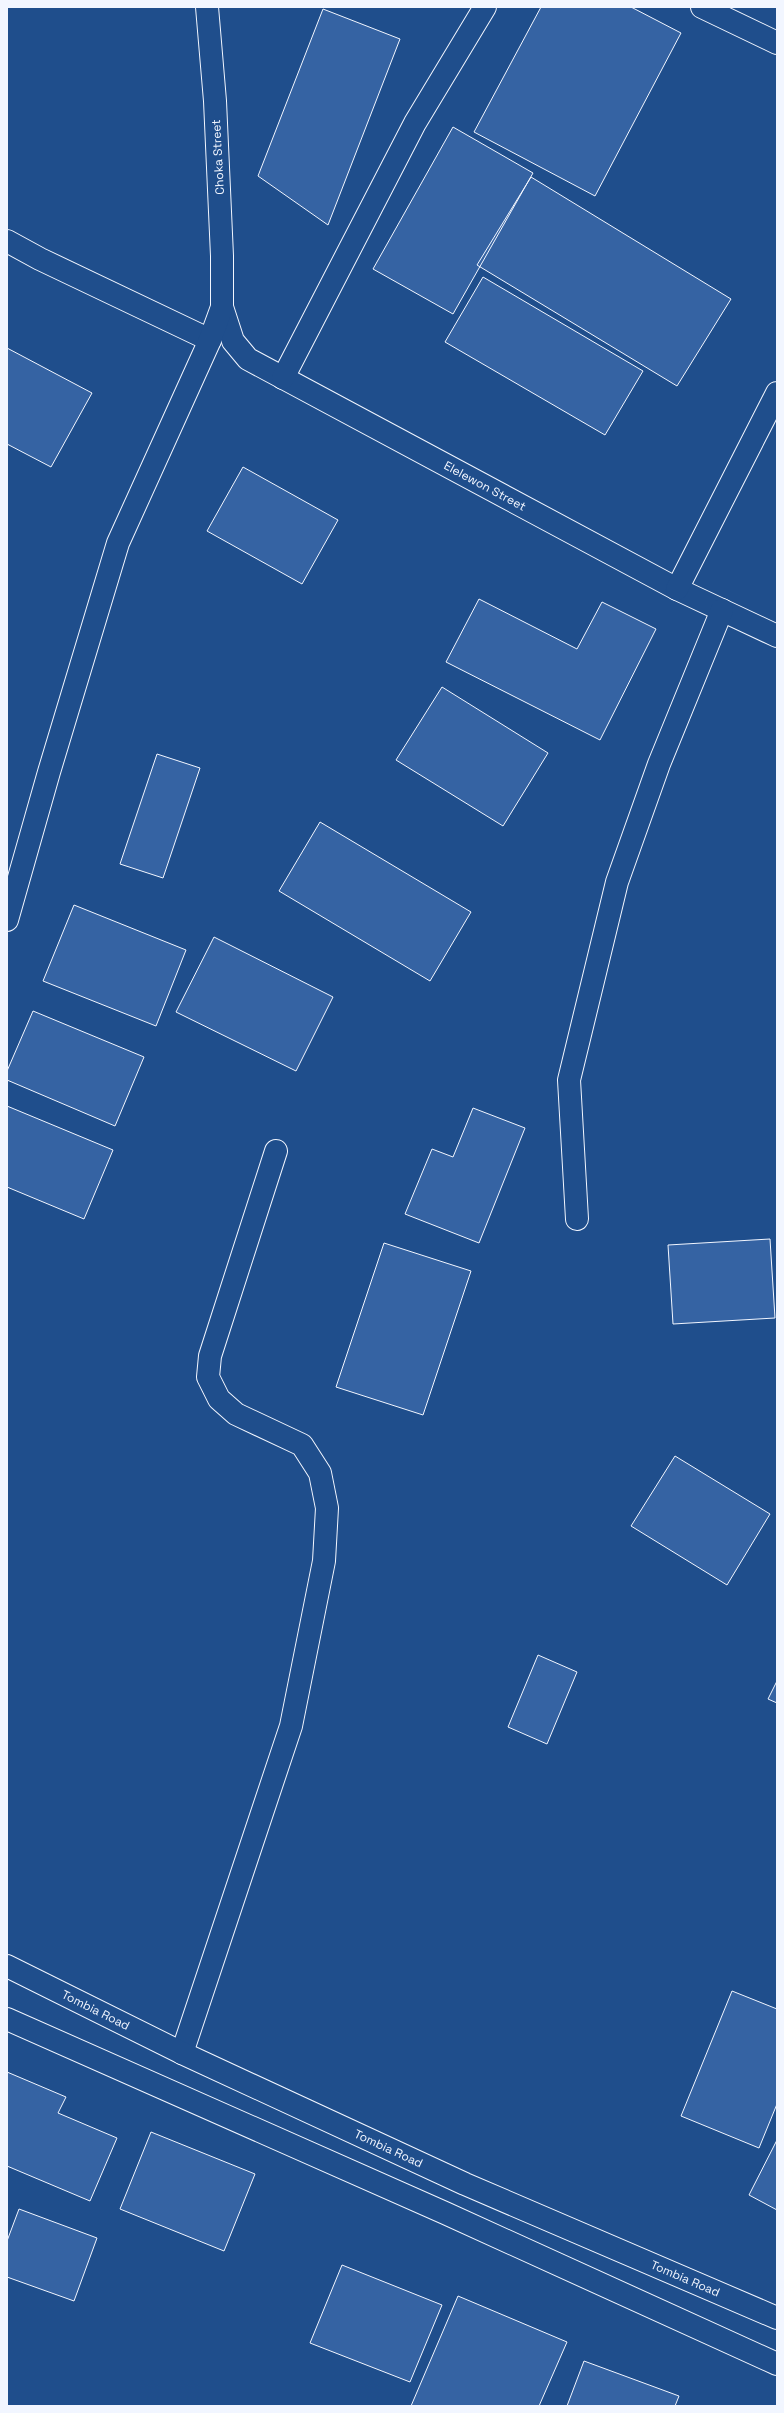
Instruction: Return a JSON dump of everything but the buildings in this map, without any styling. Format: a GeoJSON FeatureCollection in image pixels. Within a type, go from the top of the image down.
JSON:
{"type":"FeatureCollection","features":[{"type":"Feature","properties":{"kind":"street","name":"Choka Street"},"geometry":{"type":"LineString","coordinates":[[207,7],[215,101],[222,256],[222,307]]}},
{"type":"Feature","properties":{"kind":"street"},"geometry":{"type":"LineString","coordinates":[[283,378],[415,123],[484,7]]}},
{"type":"Feature","properties":{"kind":"street"},"geometry":{"type":"LineString","coordinates":[[702,7],[777,43]]}},
{"type":"Feature","properties":{"kind":"street"},"geometry":{"type":"LineString","coordinates":[[7,242],[40,260],[210,340]]}},
{"type":"Feature","properties":{"kind":"street"},"geometry":{"type":"LineString","coordinates":[[7,920],[49,772],[118,543],[210,340],[222,307]]}},
{"type":"Feature","properties":{"kind":"street","name":"Elelewon Street"},"geometry":{"type":"LineString","coordinates":[[222,307],[233,341],[248,359],[677,589],[777,636]]}},
{"type":"Feature","properties":{"kind":"street"},"geometry":{"type":"LineString","coordinates":[[677,589],[777,393]]}},
{"type":"Feature","properties":{"kind":"street"},"geometry":{"type":"LineString","coordinates":[[577,1219],[569,1080],[617,882],[659,764],[722,610]]}},
{"type":"Feature","properties":{"kind":"street"},"geometry":{"type":"LineString","coordinates":[[182,2053],[291,1726],[324,1561],[327,1508],[320,1473],[302,1445],[236,1414],[218,1399],[208,1377],[210,1356],[276,1151]]}},
{"type":"Feature","properties":{"kind":"street","name":"Tombia Road"},"geometry":{"type":"LineString","coordinates":[[7,1966],[182,2053],[465,2184],[777,2318]]}},
{"type":"Feature","properties":{"kind":"street"},"geometry":{"type":"LineString","coordinates":[[7,2019],[445,2213],[777,2364]]}}]}
